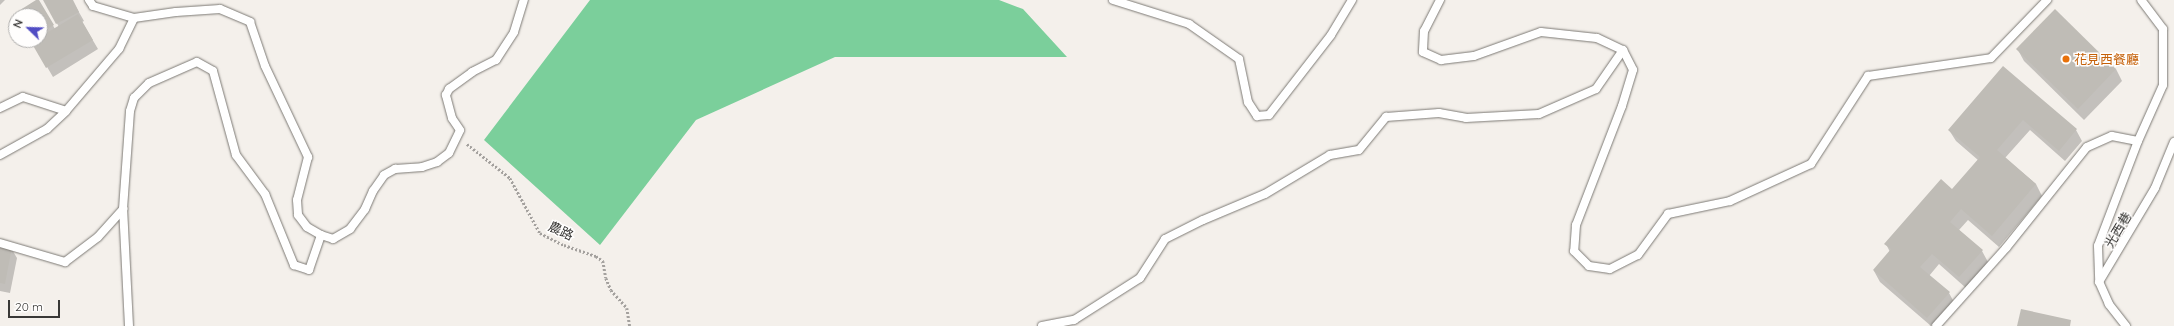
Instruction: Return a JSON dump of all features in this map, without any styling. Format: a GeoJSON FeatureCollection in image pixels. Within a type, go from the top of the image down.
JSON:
{"type":"FeatureCollection","features":[{"type":"Feature","properties":{"kind":"lane"},"geometry":{"type":"LineString","coordinates":[[89,0],[93,6],[134,18],[176,12],[220,9],[250,22],[265,66],[308,157],[297,200],[298,215],[307,227],[321,236],[333,239],[350,229],[365,210],[373,191],[384,176],[395,169],[422,167],[437,162],[449,153],[456,142],[460,130],[452,118],[446,95],[449,89],[472,72],[496,60],[514,32],[524,0]]}},
{"type":"Feature","properties":{"kind":"lane"},"geometry":{"type":"LineString","coordinates":[[1113,0],[1189,24],[1239,59],[1248,102],[1257,116],[1269,115],[1331,35],[1352,0]]}},
{"type":"Feature","properties":{"kind":"lane"},"geometry":{"type":"LineString","coordinates":[[1440,0],[1424,31],[1423,52],[1441,60],[1474,56],[1541,32],[1597,38],[1623,50],[1633,70],[1622,106],[1576,225],[1575,232],[1574,251],[1589,266],[1610,269],[1638,255],[1668,214],[1730,201],[1811,164],[1868,76],[1991,58],[2047,0]]}},
{"type":"Feature","properties":{"kind":"lane"},"geometry":{"type":"LineString","coordinates":[[2126,326],[2109,304],[2100,282],[2098,246],[2138,141],[2163,84],[2164,29],[2141,0]]}},
{"type":"Feature","properties":{"kind":"lane"},"geometry":{"type":"LineString","coordinates":[[0,155],[47,129],[66,111],[119,49],[134,18]]}},
{"type":"Feature","properties":{"kind":"lane"},"geometry":{"type":"LineString","coordinates":[[1042,326],[1074,320],[1140,278],[1165,239],[1203,220],[1264,194],[1330,155],[1359,150],[1386,117],[1438,113],[1466,118],[1539,114],[1596,88],[1623,50]]}},
{"type":"Feature","properties":{"kind":"lane"},"geometry":{"type":"LineString","coordinates":[[129,326],[123,209],[130,110],[134,98],[149,83],[197,62],[213,71],[236,154],[265,194],[294,265],[309,270],[321,236]]}},
{"type":"Feature","properties":{"kind":"lane"},"geometry":{"type":"LineString","coordinates":[[0,108],[24,97],[66,111]]}},
{"type":"Feature","properties":{"kind":"lane"},"geometry":{"type":"LineString","coordinates":[[1936,326],[2006,248],[2087,147],[2112,136],[2138,141]]}},
{"type":"Feature","properties":{"kind":"lane","name":"光西巷"},"geometry":{"type":"LineString","coordinates":[[2100,282],[2155,188],[2174,142]]}},
{"type":"Feature","properties":{"kind":"lane"},"geometry":{"type":"LineString","coordinates":[[0,243],[65,262],[98,237],[123,209]]}},
{"type":"Feature","properties":{"kind":"path","name":"農路"},"geometry":{"type":"LineString","coordinates":[[456,142],[467,143],[510,178],[540,233],[564,245],[596,256],[603,261],[606,278],[612,290],[627,308],[630,326]]}},
{"type":"Feature","properties":{"kind":"green space"},"geometry":{"type":"Polygon","coordinates":[[[590,0],[999,0],[1023,9],[1067,57],[835,57],[696,120],[600,245],[484,140],[590,0]]]}},
{"type":"Feature","properties":{"kind":"building"},"geometry":{"type":"Polygon","coordinates":[[[36,0],[39,0],[44,8],[23,8],[36,0]]]}},
{"type":"Feature","properties":{"kind":"building"},"geometry":{"type":"Polygon","coordinates":[[[43,0],[73,0],[79,12],[56,24],[43,0]]]}},
{"type":"Feature","properties":{"kind":"building","name":"花見西餐廳"},"geometry":{"type":"Polygon","coordinates":[[[2055,9],[2116,69],[2078,109],[2016,49],[2055,9]]]}},
{"type":"Feature","properties":{"kind":"building"},"geometry":{"type":"Polygon","coordinates":[[[78,14],[93,40],[46,68],[34,48],[48,48],[48,32],[78,14]]]}},
{"type":"Feature","properties":{"kind":"building"},"geometry":{"type":"Polygon","coordinates":[[[48,15],[54,25],[48,28],[48,15]]]}},
{"type":"Feature","properties":{"kind":"building"},"geometry":{"type":"Polygon","coordinates":[[[2003,66],[2077,129],[2059,151],[2023,120],[1997,150],[2036,184],[1992,236],[1961,209],[1950,222],[1983,250],[1959,277],[1932,254],[1920,267],[1950,292],[1927,318],[1873,270],[1891,249],[1884,244],[1941,179],[1952,189],[1980,157],[1948,130],[2003,66]]]}},
{"type":"Feature","properties":{"kind":"building"},"geometry":{"type":"Polygon","coordinates":[[[0,245],[12,247],[5,284],[0,283],[0,245]]]}},
{"type":"Feature","properties":{"kind":"building"},"geometry":{"type":"Polygon","coordinates":[[[2021,309],[2071,320],[2070,326],[2017,326],[2021,309]]]}},
{"type":"Feature","properties":{"kind":"place","name":"花見西餐廳"},"geometry":{"type":"Point","coordinates":[2066,59]}}]}
